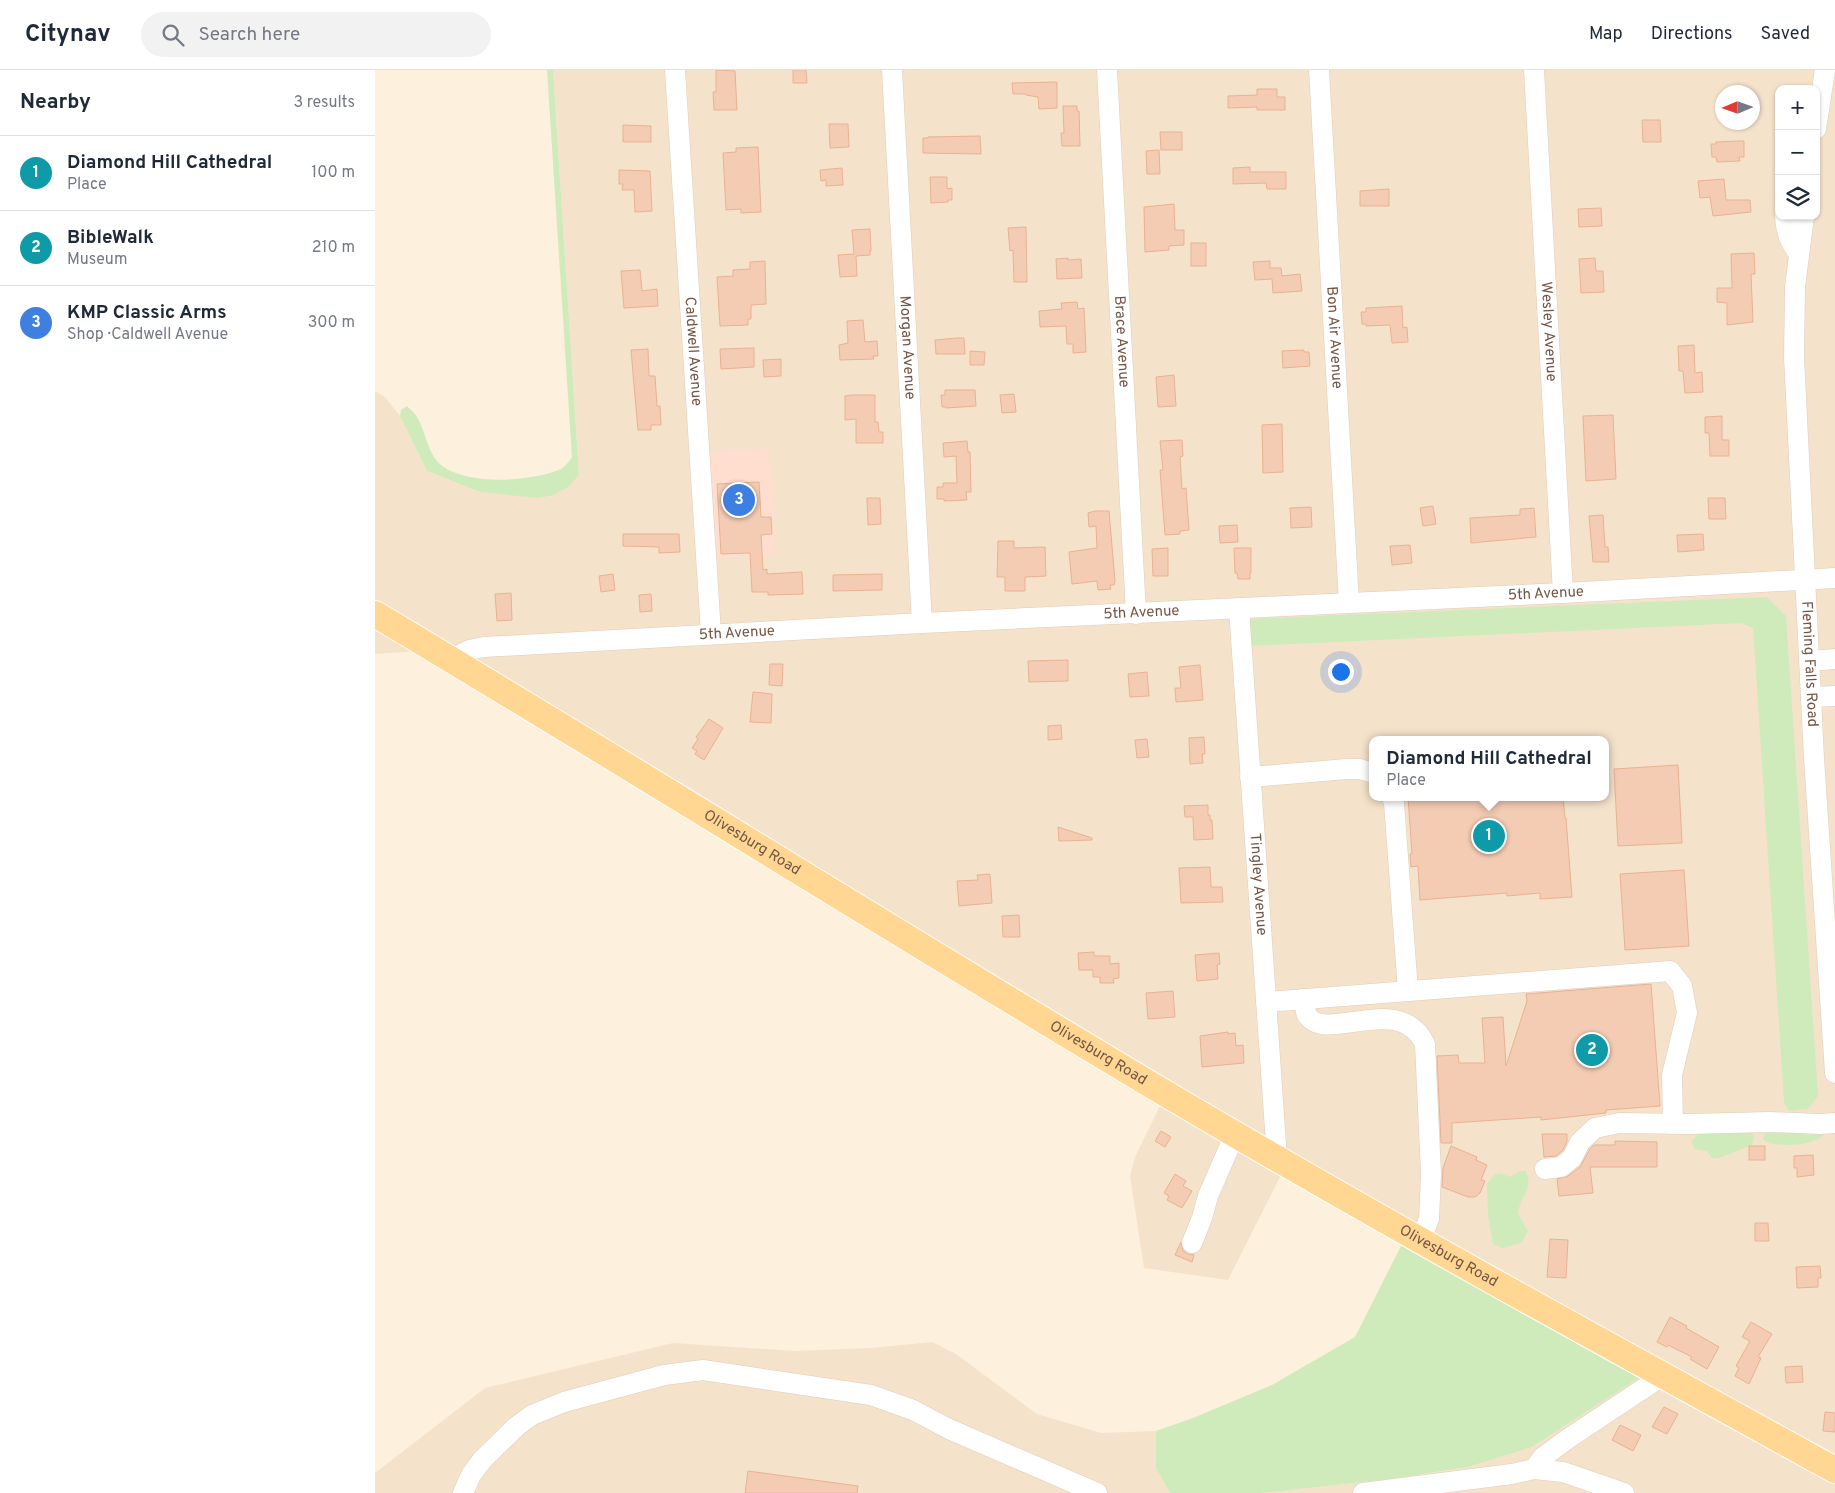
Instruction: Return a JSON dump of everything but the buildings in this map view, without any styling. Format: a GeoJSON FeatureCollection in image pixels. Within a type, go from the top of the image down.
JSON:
{"type":"FeatureCollection","features":[{"type":"Feature","properties":{"kind":"main road","name":"Olivesburg Road"},"geometry":{"type":"LineString","coordinates":[[375,614],[1070,1036],[1277,1159],[1551,1315],[1835,1470]]}},
{"type":"Feature","properties":{"kind":"street","name":"Caldwell Avenue"},"geometry":{"type":"LineString","coordinates":[[675,70],[711,634]]}},
{"type":"Feature","properties":{"kind":"street","name":"Morgan Avenue"},"geometry":{"type":"LineString","coordinates":[[892,70],[922,623]]}},
{"type":"Feature","properties":{"kind":"street","name":"Brace Avenue"},"geometry":{"type":"LineString","coordinates":[[1107,70],[1137,614]]}},
{"type":"Feature","properties":{"kind":"street","name":"Bon Air Avenue"},"geometry":{"type":"LineString","coordinates":[[1319,70],[1349,603]]}},
{"type":"Feature","properties":{"kind":"street","name":"Wesley Avenue"},"geometry":{"type":"LineString","coordinates":[[1534,70],[1563,593]]}},
{"type":"Feature","properties":{"kind":"street"},"geometry":{"type":"LineString","coordinates":[[1820,103],[1825,70]]}},
{"type":"Feature","properties":{"kind":"street"},"geometry":{"type":"LineString","coordinates":[[1785,220],[1791,245],[1799,254]]}},
{"type":"Feature","properties":{"kind":"street","name":"Fleming Falls Road"},"geometry":{"type":"LineString","coordinates":[[1803,220],[1794,314],[1794,357],[1804,580],[1835,1073]]}},
{"type":"Feature","properties":{"kind":"street","name":"5th Avenue"},"geometry":{"type":"LineString","coordinates":[[450,660],[469,650],[484,647],[922,623],[1239,609],[1835,578]]}},
{"type":"Feature","properties":{"kind":"street","name":"Tingley Avenue"},"geometry":{"type":"LineString","coordinates":[[1239,609],[1277,1159]]}},
{"type":"Feature","properties":{"kind":"street"},"geometry":{"type":"LineString","coordinates":[[1809,661],[1835,659]]}},
{"type":"Feature","properties":{"kind":"street"},"geometry":{"type":"LineString","coordinates":[[1811,697],[1835,696]]}},
{"type":"Feature","properties":{"kind":"street"},"geometry":{"type":"LineString","coordinates":[[1250,777],[1347,769],[1360,769],[1369,772]]}},
{"type":"Feature","properties":{"kind":"street"},"geometry":{"type":"LineString","coordinates":[[1393,801],[1408,991]]}},
{"type":"Feature","properties":{"kind":"street"},"geometry":{"type":"LineString","coordinates":[[1266,1002],[1670,971],[1682,986],[1687,1013],[1673,1075],[1673,1124]]}},
{"type":"Feature","properties":{"kind":"street"},"geometry":{"type":"LineString","coordinates":[[1304,1000],[1306,1014],[1314,1021],[1333,1024],[1396,1020],[1412,1026],[1418,1031],[1425,1044],[1431,1174],[1429,1219],[1420,1241]]}},
{"type":"Feature","properties":{"kind":"street"},"geometry":{"type":"LineString","coordinates":[[1545,1169],[1561,1166],[1572,1158],[1580,1142],[1595,1128],[1619,1123],[1770,1122],[1820,1124],[1835,1122]]}},
{"type":"Feature","properties":{"kind":"street"},"geometry":{"type":"LineString","coordinates":[[1192,1243],[1208,1196],[1235,1134]]}},
{"type":"Feature","properties":{"kind":"street"},"geometry":{"type":"LineString","coordinates":[[463,1493],[471,1475],[482,1460],[517,1426],[532,1415],[564,1402],[664,1375],[703,1370],[871,1395],[913,1410],[949,1429],[1097,1493]]}},
{"type":"Feature","properties":{"kind":"street"},"geometry":{"type":"LineString","coordinates":[[1534,1469],[1543,1457],[1569,1438],[1664,1375]]}},
{"type":"Feature","properties":{"kind":"street"},"geometry":{"type":"LineString","coordinates":[[1363,1493],[1512,1474],[1534,1469],[1563,1472],[1624,1493]]}},
{"type":"Feature","properties":{"kind":"shaded area"},"geometry":{"type":"Polygon","coordinates":[[[553,70],[1835,70],[1835,1462],[1283,1171],[1228,1280],[1144,1268],[1130,1176],[1135,1157],[1163,1100],[421,651],[375,654],[375,391],[385,397],[400,416],[427,471],[480,492],[579,475],[553,70]]]}},
{"type":"Feature","properties":{"kind":"shaded area"},"geometry":{"type":"Polygon","coordinates":[[[769,449],[775,554],[711,559],[704,452],[769,449]]]}},
{"type":"Feature","properties":{"kind":"shaded area"},"geometry":{"type":"Polygon","coordinates":[[[932,1342],[956,1354],[1037,1414],[1101,1433],[1156,1431],[1156,1468],[1170,1493],[375,1493],[375,1473],[485,1388],[673,1343],[796,1351],[872,1348],[932,1342]]]}},
{"type":"Feature","properties":{"kind":"shaded area"},"geometry":{"type":"Polygon","coordinates":[[[1645,1374],[1835,1479],[1835,1493],[1262,1493],[1390,1479],[1468,1467],[1532,1447],[1645,1374]]]}},
{"type":"Feature","properties":{"kind":"green space"},"geometry":{"type":"Polygon","coordinates":[[[547,70],[553,70],[579,475],[567,488],[553,495],[538,498],[480,492],[427,471],[400,416],[401,410],[407,406],[417,417],[436,460],[453,472],[467,476],[500,480],[533,477],[561,469],[572,458],[547,70]]]}},
{"type":"Feature","properties":{"kind":"green space"},"geometry":{"type":"Polygon","coordinates":[[[1767,597],[1786,616],[1818,1096],[1808,1109],[1789,1111],[1784,1102],[1753,628],[1741,623],[1250,646],[1249,619],[1767,597]]]}},
{"type":"Feature","properties":{"kind":"green space"},"geometry":{"type":"Polygon","coordinates":[[[1821,1127],[1824,1134],[1819,1138],[1804,1143],[1784,1145],[1768,1142],[1763,1139],[1765,1133],[1771,1129],[1821,1127]]]}},
{"type":"Feature","properties":{"kind":"green space"},"geometry":{"type":"Polygon","coordinates":[[[1749,1129],[1753,1136],[1752,1145],[1719,1158],[1712,1158],[1707,1151],[1695,1149],[1691,1142],[1698,1134],[1709,1131],[1749,1129]]]}},
{"type":"Feature","properties":{"kind":"green space"},"geometry":{"type":"Polygon","coordinates":[[[1520,1171],[1526,1171],[1528,1188],[1518,1214],[1528,1231],[1521,1243],[1503,1248],[1493,1244],[1488,1216],[1487,1184],[1494,1175],[1501,1173],[1510,1177],[1520,1171]]]}},
{"type":"Feature","properties":{"kind":"green space"},"geometry":{"type":"Polygon","coordinates":[[[1404,1240],[1645,1374],[1532,1447],[1468,1467],[1390,1479],[1262,1493],[1170,1493],[1156,1468],[1156,1431],[1193,1418],[1272,1385],[1355,1337],[1404,1240]]]}},
{"type":"Feature","properties":{"kind":"place","name":"KMP Classic Arms"},"geometry":{"type":"Point","coordinates":[739,500]}},
{"type":"Feature","properties":{"kind":"place","name":"Diamond Hill Cathedral"},"geometry":{"type":"Point","coordinates":[1489,836]}},
{"type":"Feature","properties":{"kind":"place","name":"BibleWalk"},"geometry":{"type":"Point","coordinates":[1592,1050]}}]}
